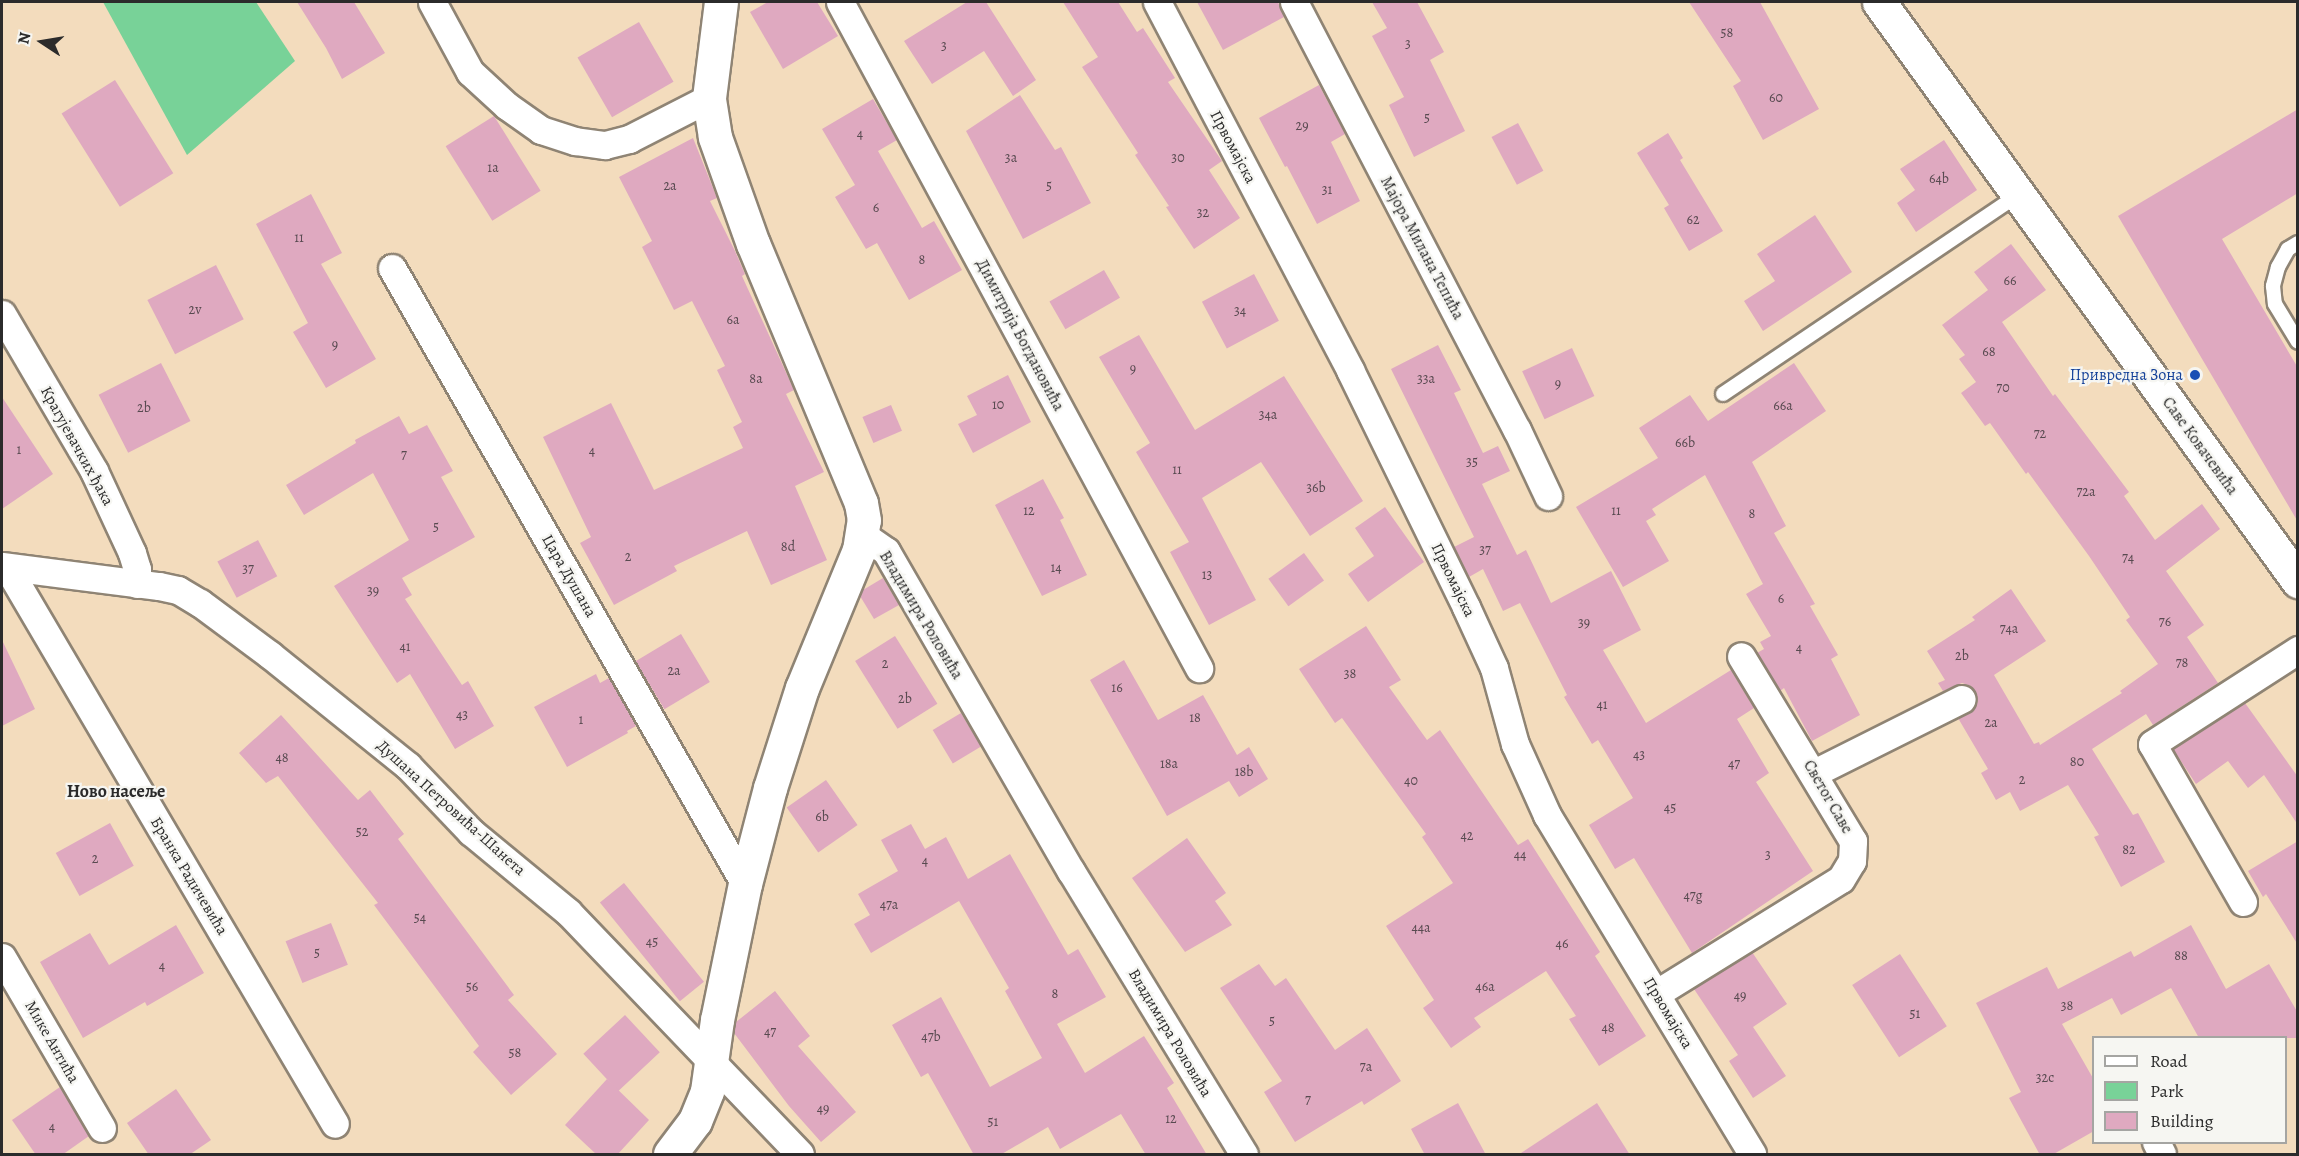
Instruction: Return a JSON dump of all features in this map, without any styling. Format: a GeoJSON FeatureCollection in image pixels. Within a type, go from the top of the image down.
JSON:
{"type":"FeatureCollection","features":[{"type":"Feature","properties":{"kind":"street"},"geometry":{"type":"LineString","coordinates":[[432,2],[470,72],[507,106],[541,130],[576,141],[605,145],[629,139],[710,98]]}},
{"type":"Feature","properties":{"kind":"street","name":"Димитрија Богдановића"},"geometry":{"type":"LineString","coordinates":[[840,2],[1199,668]]}},
{"type":"Feature","properties":{"kind":"street","name":"Првомајска"},"geometry":{"type":"LineString","coordinates":[[1157,2],[1350,370],[1466,607],[1494,668],[1515,744],[1547,815],[1657,993],[1752,1155]]}},
{"type":"Feature","properties":{"kind":"street","name":"Мајора Милана Тепића"},"geometry":{"type":"LineString","coordinates":[[1294,2],[1517,430],[1548,496]]}},
{"type":"Feature","properties":{"kind":"street","name":"Саве Ковачевића"},"geometry":{"type":"LineString","coordinates":[[1879,2],[2298,581]]}},
{"type":"Feature","properties":{"kind":"street"},"geometry":{"type":"LineString","coordinates":[[670,1155],[695,1121],[707,1091],[717,1020],[745,884],[770,788],[802,688],[855,562],[863,535],[864,520],[861,503],[733,191],[715,137],[710,98],[716,6]]}},
{"type":"Feature","properties":{"kind":"street","name":"Цара Душана"},"geometry":{"type":"LineString","coordinates":[[392,268],[745,884]]}},
{"type":"Feature","properties":{"kind":"street","name":"Крагујевачких ђака"},"geometry":{"type":"LineString","coordinates":[[2,314],[94,471],[132,553],[137,569],[137,584]]}},
{"type":"Feature","properties":{"kind":"street","name":"Владимира Роловића"},"geometry":{"type":"LineString","coordinates":[[863,535],[886,551],[1071,871],[1244,1155]]}},
{"type":"Feature","properties":{"kind":"street","name":"Душана Петровића-Шанета"},"geometry":{"type":"LineString","coordinates":[[4,566],[178,590],[200,603],[270,655],[408,766],[471,832],[568,912],[712,1060],[800,1155]]}},
{"type":"Feature","properties":{"kind":"street","name":"Бранка Радичевића"},"geometry":{"type":"LineString","coordinates":[[4,566],[335,1124]]}},
{"type":"Feature","properties":{"kind":"street"},"geometry":{"type":"LineString","coordinates":[[2243,902],[2152,744],[2298,650]]}},
{"type":"Feature","properties":{"kind":"street","name":"Светог Саве"},"geometry":{"type":"LineString","coordinates":[[1657,993],[1841,879],[1852,861],[1853,841],[1742,656]]}},
{"type":"Feature","properties":{"kind":"street"},"geometry":{"type":"LineString","coordinates":[[1814,773],[1962,699]]}},
{"type":"Feature","properties":{"kind":"street","name":"Мике Антића"},"geometry":{"type":"LineString","coordinates":[[2,957],[102,1128]]}},
{"type":"Feature","properties":{"kind":"lane"},"geometry":{"type":"LineString","coordinates":[[1723,394],[2018,195]]}},
{"type":"Feature","properties":{"kind":"lane"},"geometry":{"type":"LineString","coordinates":[[2298,243],[2288,249],[2278,267],[2272,286],[2275,304],[2298,342]]}},
{"type":"Feature","properties":{"kind":"green space"},"geometry":{"type":"Polygon","coordinates":[[[103,2],[256,2],[295,61],[187,155],[103,2]]]}},
{"type":"Feature","properties":{"kind":"building"},"geometry":{"type":"Polygon","coordinates":[[[297,2],[354,2],[385,53],[342,79],[326,48],[297,2]]]}},
{"type":"Feature","properties":{"kind":"building"},"geometry":{"type":"Polygon","coordinates":[[[768,2],[817,2],[838,36],[783,69],[750,12],[768,2]]]}},
{"type":"Feature","properties":{"kind":"building"},"geometry":{"type":"Polygon","coordinates":[[[967,2],[986,2],[1036,80],[1013,96],[984,51],[932,84],[904,41],[967,2]]]}},
{"type":"Feature","properties":{"kind":"building"},"geometry":{"type":"Polygon","coordinates":[[[1063,2],[1118,2],[1137,32],[1143,28],[1175,78],[1168,82],[1222,161],[1209,170],[1240,218],[1194,249],[1135,155],[1138,153],[1082,67],[1098,57],[1063,2]]]}},
{"type":"Feature","properties":{"kind":"building"},"geometry":{"type":"Polygon","coordinates":[[[1197,2],[1278,2],[1284,17],[1223,50],[1197,2]]]}},
{"type":"Feature","properties":{"kind":"building"},"geometry":{"type":"Polygon","coordinates":[[[1372,2],[1417,2],[1444,52],[1430,60],[1465,131],[1414,157],[1389,105],[1404,97],[1372,36],[1387,28],[1372,2]]]}},
{"type":"Feature","properties":{"kind":"building"},"geometry":{"type":"Polygon","coordinates":[[[1689,2],[1760,2],[1819,109],[1763,140],[1733,86],[1741,81],[1689,2]]]}},
{"type":"Feature","properties":{"kind":"building"},"geometry":{"type":"Polygon","coordinates":[[[639,22],[674,82],[612,117],[578,58],[639,22]]]}},
{"type":"Feature","properties":{"kind":"building"},"geometry":{"type":"Polygon","coordinates":[[[115,80],[173,173],[120,207],[62,113],[115,80]]]}},
{"type":"Feature","properties":{"kind":"building"},"geometry":{"type":"Polygon","coordinates":[[[1319,85],[1345,134],[1331,142],[1360,201],[1317,224],[1259,118],[1319,85]]]}},
{"type":"Feature","properties":{"kind":"building"},"geometry":{"type":"Polygon","coordinates":[[[1020,95],[1055,150],[1061,147],[1091,203],[1023,239],[966,131],[1020,95]]]}},
{"type":"Feature","properties":{"kind":"building"},"geometry":{"type":"Polygon","coordinates":[[[873,99],[897,140],[878,151],[922,228],[934,221],[962,270],[909,300],[877,243],[866,249],[835,197],[855,185],[822,129],[873,99]]]}},
{"type":"Feature","properties":{"kind":"building"},"geometry":{"type":"Polygon","coordinates":[[[2298,109],[2298,193],[2222,239],[2298,368],[2298,522],[2118,216],[2298,109]]]}},
{"type":"Feature","properties":{"kind":"building"},"geometry":{"type":"Polygon","coordinates":[[[494,116],[541,191],[492,221],[446,146],[494,116]]]}},
{"type":"Feature","properties":{"kind":"building"},"geometry":{"type":"Polygon","coordinates":[[[1518,123],[1543,171],[1517,185],[1492,137],[1518,123]]]}},
{"type":"Feature","properties":{"kind":"building"},"geometry":{"type":"Polygon","coordinates":[[[1668,133],[1683,158],[1680,160],[1723,231],[1689,251],[1664,208],[1669,205],[1637,153],[1668,133]]]}},
{"type":"Feature","properties":{"kind":"building"},"geometry":{"type":"Polygon","coordinates":[[[693,138],[717,198],[710,201],[735,251],[745,274],[742,276],[794,390],[786,394],[824,472],[795,486],[827,560],[771,585],[747,531],[674,566],[677,571],[614,605],[580,543],[591,537],[543,437],[611,403],[654,490],[743,448],[733,427],[742,422],[717,370],[725,366],[692,301],[674,310],[642,247],[652,241],[619,177],[693,138]]]}},
{"type":"Feature","properties":{"kind":"building"},"geometry":{"type":"Polygon","coordinates":[[[1944,140],[1977,190],[1916,232],[1897,203],[1915,190],[1900,169],[1944,140]]]}},
{"type":"Feature","properties":{"kind":"building"},"geometry":{"type":"Polygon","coordinates":[[[311,194],[342,253],[321,264],[376,359],[326,388],[293,332],[308,323],[256,224],[311,194]]]}},
{"type":"Feature","properties":{"kind":"building"},"geometry":{"type":"Polygon","coordinates":[[[1815,215],[1852,272],[1763,331],[1744,301],[1775,281],[1757,254],[1815,215]]]}},
{"type":"Feature","properties":{"kind":"building"},"geometry":{"type":"Polygon","coordinates":[[[2011,244],[2046,290],[2002,322],[2053,396],[2055,394],[2129,492],[2124,496],[2155,540],[2202,504],[2220,529],[2166,571],[2204,625],[2187,637],[2218,683],[2153,725],[2146,714],[2092,749],[2133,815],[2138,813],[2165,862],[2121,887],[2094,837],[2099,835],[2068,785],[2020,811],[2010,792],[1996,800],[1981,773],[1988,769],[1958,718],[1975,708],[1978,701],[1976,693],[1971,686],[1962,683],[1943,691],[1938,683],[1945,680],[1927,651],[1975,620],[1972,617],[2011,589],[2046,641],[1994,675],[2034,744],[2039,742],[2040,745],[2122,693],[2120,691],[2158,664],[2126,620],[2130,617],[2089,556],[2028,472],[2026,474],[1990,423],[1985,426],[1961,393],[1976,382],[1959,359],[1965,355],[1942,325],[1988,290],[1974,272],[2011,244]]]}},
{"type":"Feature","properties":{"kind":"building"},"geometry":{"type":"Polygon","coordinates":[[[216,265],[244,319],[175,354],[147,300],[216,265]]]}},
{"type":"Feature","properties":{"kind":"building"},"geometry":{"type":"Polygon","coordinates":[[[1104,270],[1120,298],[1065,329],[1049,302],[1104,270]]]}},
{"type":"Feature","properties":{"kind":"building"},"geometry":{"type":"Polygon","coordinates":[[[1254,274],[1279,321],[1227,348],[1202,302],[1254,274]]]}},
{"type":"Feature","properties":{"kind":"building"},"geometry":{"type":"Polygon","coordinates":[[[1139,335],[1195,430],[1284,376],[1363,501],[1310,536],[1261,462],[1202,498],[1256,600],[1209,625],[1170,552],[1189,542],[1136,452],[1150,443],[1099,357],[1139,335]]]}},
{"type":"Feature","properties":{"kind":"building"},"geometry":{"type":"Polygon","coordinates":[[[1438,345],[1461,390],[1454,393],[1483,453],[1498,446],[1510,471],[1482,484],[1517,555],[1526,550],[1551,603],[1611,571],[1641,630],[1603,650],[1646,723],[1731,670],[1754,708],[1737,719],[1769,773],[1756,782],[1813,871],[1692,953],[1634,858],[1615,869],[1589,825],[1633,798],[1598,740],[1592,744],[1564,697],[1567,695],[1520,603],[1503,611],[1483,569],[1469,577],[1454,547],[1474,537],[1391,369],[1438,345]]]}},
{"type":"Feature","properties":{"kind":"building"},"geometry":{"type":"Polygon","coordinates":[[[1572,348],[1594,396],[1545,419],[1522,371],[1572,348]]]}},
{"type":"Feature","properties":{"kind":"building"},"geometry":{"type":"Polygon","coordinates":[[[161,363],[191,421],[128,453],[99,395],[161,363]]]}},
{"type":"Feature","properties":{"kind":"building"},"geometry":{"type":"Polygon","coordinates":[[[1794,363],[1826,411],[1752,462],[1786,526],[1774,533],[1815,604],[1810,606],[1838,655],[1831,659],[1860,715],[1812,741],[1784,688],[1780,691],[1757,653],[1764,649],[1760,642],[1771,636],[1746,594],[1763,584],[1705,475],[1652,509],[1656,515],[1646,521],[1669,561],[1623,587],[1576,507],[1658,458],[1639,428],[1690,395],[1708,421],[1794,363]]]}},
{"type":"Feature","properties":{"kind":"building"},"geometry":{"type":"Polygon","coordinates":[[[1008,375],[1031,422],[973,453],[958,424],[977,415],[967,396],[1008,375]]]}},
{"type":"Feature","properties":{"kind":"building"},"geometry":{"type":"Polygon","coordinates":[[[2,397],[53,474],[2,509],[2,397]]]}},
{"type":"Feature","properties":{"kind":"building"},"geometry":{"type":"Polygon","coordinates":[[[891,405],[902,431],[873,443],[862,417],[891,405]]]}},
{"type":"Feature","properties":{"kind":"building"},"geometry":{"type":"Polygon","coordinates":[[[399,416],[409,434],[427,425],[453,471],[441,477],[475,537],[402,578],[412,595],[405,599],[462,685],[468,681],[494,726],[455,749],[410,674],[397,683],[334,586],[409,540],[373,473],[304,515],[286,485],[356,443],[355,440],[399,416]]]}},
{"type":"Feature","properties":{"kind":"building"},"geometry":{"type":"Polygon","coordinates":[[[1043,479],[1064,518],[1060,520],[1087,575],[1042,596],[995,505],[1043,479]]]}},
{"type":"Feature","properties":{"kind":"building"},"geometry":{"type":"Polygon","coordinates":[[[1385,507],[1424,562],[1368,602],[1348,574],[1374,556],[1355,528],[1385,507]]]}},
{"type":"Feature","properties":{"kind":"building"},"geometry":{"type":"Polygon","coordinates":[[[258,540],[277,576],[237,598],[217,562],[258,540]]]}},
{"type":"Feature","properties":{"kind":"building"},"geometry":{"type":"Polygon","coordinates":[[[1304,553],[1324,581],[1288,606],[1268,579],[1304,553]]]}},
{"type":"Feature","properties":{"kind":"building"},"geometry":{"type":"Polygon","coordinates":[[[883,578],[899,605],[874,619],[860,596],[863,590],[883,578]]]}},
{"type":"Feature","properties":{"kind":"building"},"geometry":{"type":"Polygon","coordinates":[[[1366,626],[1401,680],[1389,687],[1427,740],[1440,730],[1518,845],[1528,839],[1600,952],[1595,956],[1646,1036],[1599,1066],[1569,1019],[1576,1016],[1546,971],[1474,1018],[1481,1027],[1451,1048],[1423,1008],[1434,1000],[1386,926],[1453,883],[1422,837],[1426,834],[1342,718],[1335,723],[1299,669],[1366,626]]]}},
{"type":"Feature","properties":{"kind":"building"},"geometry":{"type":"Polygon","coordinates":[[[681,634],[710,682],[664,709],[636,661],[681,634]]]}},
{"type":"Feature","properties":{"kind":"building"},"geometry":{"type":"Polygon","coordinates":[[[895,636],[937,704],[898,729],[855,661],[895,636]]]}},
{"type":"Feature","properties":{"kind":"building"},"geometry":{"type":"Polygon","coordinates":[[[2,640],[35,709],[2,726],[2,640]]]}},
{"type":"Feature","properties":{"kind":"building"},"geometry":{"type":"Polygon","coordinates":[[[1124,660],[1158,720],[1203,695],[1237,755],[1249,747],[1268,779],[1239,797],[1229,781],[1167,816],[1090,680],[1124,660]]]}},
{"type":"Feature","properties":{"kind":"building"},"geometry":{"type":"Polygon","coordinates":[[[596,674],[600,683],[609,678],[636,726],[627,731],[628,733],[567,767],[534,707],[596,674]]]}},
{"type":"Feature","properties":{"kind":"building"},"geometry":{"type":"Polygon","coordinates":[[[2245,703],[2298,777],[2298,825],[2264,775],[2248,788],[2228,761],[2196,784],[2173,749],[2245,703]]]}},
{"type":"Feature","properties":{"kind":"building"},"geometry":{"type":"Polygon","coordinates":[[[961,713],[981,746],[953,763],[933,730],[961,713]]]}},
{"type":"Feature","properties":{"kind":"building"},"geometry":{"type":"Polygon","coordinates":[[[281,715],[358,800],[370,790],[404,834],[398,839],[514,995],[508,1000],[557,1054],[511,1095],[473,1052],[479,1046],[374,905],[378,903],[278,776],[266,783],[239,753],[281,715]]]}},
{"type":"Feature","properties":{"kind":"building"},"geometry":{"type":"Polygon","coordinates":[[[826,780],[858,825],[818,853],[787,808],[826,780]]]}},
{"type":"Feature","properties":{"kind":"building"},"geometry":{"type":"Polygon","coordinates":[[[110,823],[134,866],[80,896],[56,853],[110,823]]]}},
{"type":"Feature","properties":{"kind":"building"},"geometry":{"type":"Polygon","coordinates":[[[911,824],[925,849],[946,837],[968,879],[1010,854],[1068,955],[1078,949],[1106,997],[1057,1024],[1085,1073],[1144,1036],[1174,1083],[1167,1088],[1207,1155],[1146,1155],[1121,1114],[1060,1149],[1048,1127],[1000,1155],[974,1155],[928,1073],[921,1077],[892,1025],[941,997],[990,1087],[1042,1058],[1005,991],[1009,988],[959,901],[871,953],[854,924],[870,915],[858,894],[898,871],[881,840],[911,824]]]}},
{"type":"Feature","properties":{"kind":"building"},"geometry":{"type":"Polygon","coordinates":[[[1187,838],[1226,893],[1215,901],[1232,925],[1185,952],[1132,878],[1187,838]]]}},
{"type":"Feature","properties":{"kind":"building"},"geometry":{"type":"Polygon","coordinates":[[[2298,841],[2298,945],[2266,894],[2263,897],[2248,871],[2298,841]]]}},
{"type":"Feature","properties":{"kind":"building"},"geometry":{"type":"Polygon","coordinates":[[[624,883],[704,982],[680,1001],[600,903],[624,883]]]}},
{"type":"Feature","properties":{"kind":"building"},"geometry":{"type":"Polygon","coordinates":[[[331,923],[348,965],[302,983],[286,941],[331,923]]]}},
{"type":"Feature","properties":{"kind":"building"},"geometry":{"type":"Polygon","coordinates":[[[176,925],[204,973],[147,1006],[145,1002],[83,1038],[40,962],[90,933],[109,965],[176,925]]]}},
{"type":"Feature","properties":{"kind":"building"},"geometry":{"type":"Polygon","coordinates":[[[2191,925],[2226,989],[2269,964],[2298,1013],[2298,1038],[2198,1036],[2171,988],[2121,1015],[2112,998],[2062,1024],[2092,1076],[2092,1132],[2052,1155],[2040,1155],[2009,1098],[2021,1092],[1976,1003],[2047,967],[2058,989],[2131,951],[2134,957],[2191,925]]]}},
{"type":"Feature","properties":{"kind":"building"},"geometry":{"type":"Polygon","coordinates":[[[1752,952],[1787,1004],[1753,1027],[1786,1076],[1753,1098],[1729,1061],[1738,1055],[1694,989],[1752,952]]]}},
{"type":"Feature","properties":{"kind":"building"},"geometry":{"type":"Polygon","coordinates":[[[1900,954],[1947,1026],[1899,1057],[1852,985],[1900,954]]]}},
{"type":"Feature","properties":{"kind":"building"},"geometry":{"type":"Polygon","coordinates":[[[1259,964],[1275,986],[1286,978],[1335,1050],[1367,1028],[1401,1081],[1364,1105],[1362,1101],[1295,1142],[1264,1092],[1282,1081],[1220,988],[1259,964]]]}},
{"type":"Feature","properties":{"kind":"building"},"geometry":{"type":"Polygon","coordinates":[[[775,991],[810,1036],[798,1046],[856,1112],[821,1142],[789,1106],[734,1033],[736,1022],[775,991]]]}},
{"type":"Feature","properties":{"kind":"building"},"geometry":{"type":"Polygon","coordinates":[[[625,1015],[660,1052],[618,1091],[583,1054],[625,1015]]]}},
{"type":"Feature","properties":{"kind":"building"},"geometry":{"type":"Polygon","coordinates":[[[607,1079],[649,1120],[617,1155],[597,1155],[565,1125],[607,1079]]]}},
{"type":"Feature","properties":{"kind":"building"},"geometry":{"type":"Polygon","coordinates":[[[60,1087],[89,1136],[62,1155],[36,1155],[12,1120],[60,1087]]]}},
{"type":"Feature","properties":{"kind":"building"},"geometry":{"type":"Polygon","coordinates":[[[176,1089],[211,1140],[189,1155],[149,1155],[127,1123],[176,1089]]]}},
{"type":"Feature","properties":{"kind":"building"},"geometry":{"type":"Polygon","coordinates":[[[1458,1103],[1486,1155],[1425,1155],[1411,1129],[1458,1103]]]}},
{"type":"Feature","properties":{"kind":"building"},"geometry":{"type":"Polygon","coordinates":[[[1597,1103],[1630,1155],[1518,1155],[1597,1103]]]}},
{"type":"Feature","properties":{"kind":"place","name":"Привредна Зона"},"geometry":{"type":"Point","coordinates":[2195,375]}},
{"type":"Feature","properties":{"kind":"district","name":"Ново насеље"},"geometry":{"type":"Point","coordinates":[116,791]}}]}
